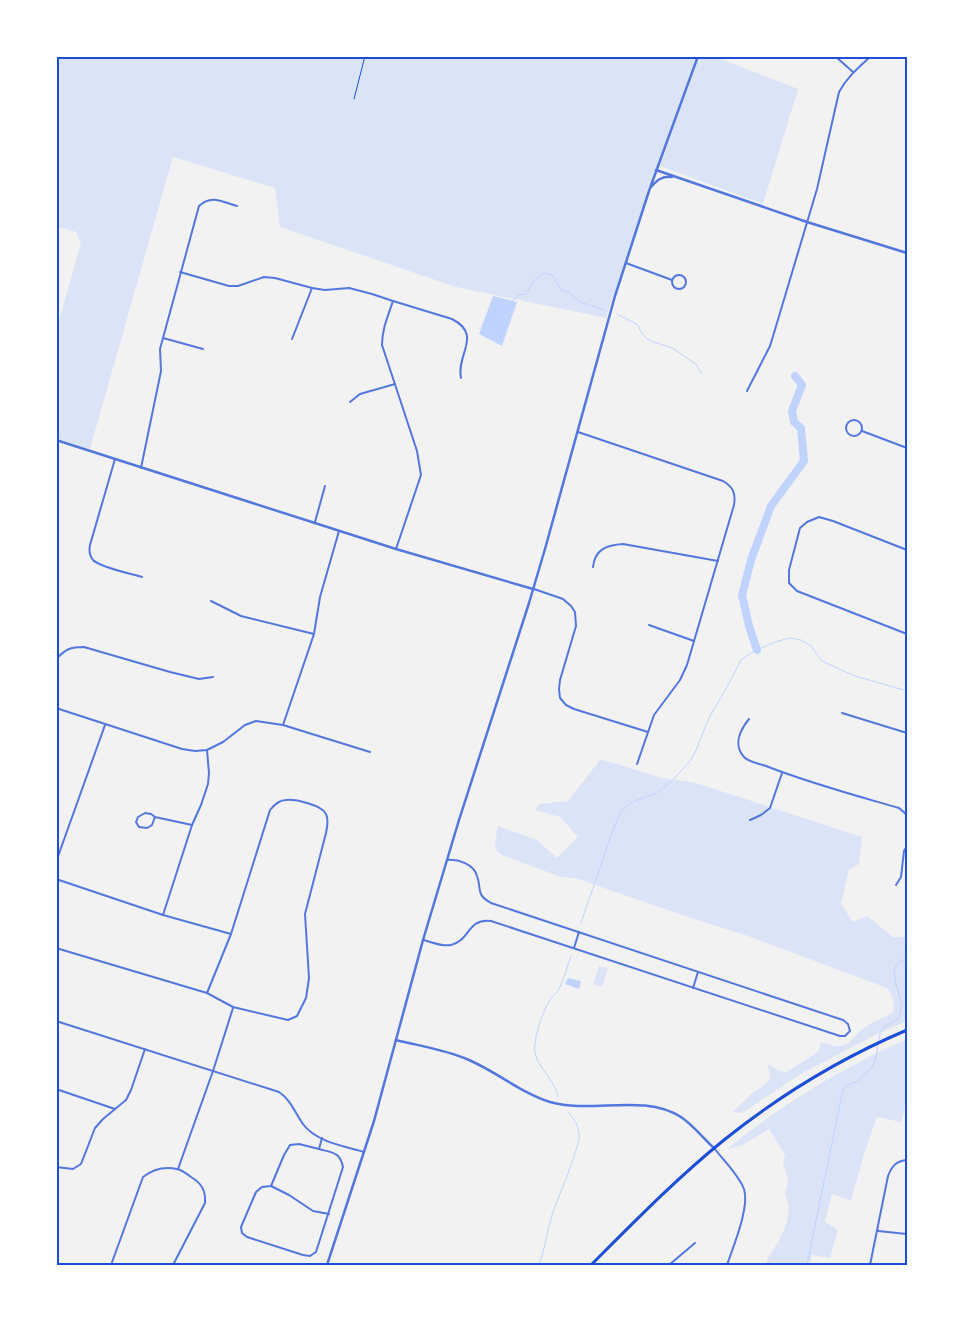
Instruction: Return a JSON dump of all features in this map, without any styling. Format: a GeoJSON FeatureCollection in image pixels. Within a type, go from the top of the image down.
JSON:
{"type":"FeatureCollection","features":[{"type":"Feature","properties":{"kind":"main road"},"geometry":{"type":"LineString","coordinates":[[591,1265],[683,1176],[714,1148],[745,1124],[824,1071],[873,1045],[907,1030]]}},
{"type":"Feature","properties":{"kind":"street"},"geometry":{"type":"LineString","coordinates":[[327,1265],[364,1152],[447,860],[533,589],[615,296],[656,170],[698,56]]}},
{"type":"Feature","properties":{"kind":"street"},"geometry":{"type":"LineString","coordinates":[[835,56],[853,72]]}},
{"type":"Feature","properties":{"kind":"street"},"geometry":{"type":"LineString","coordinates":[[747,391],[770,346],[774,333],[817,189],[839,92],[853,72],[871,56]]}},
{"type":"Feature","properties":{"kind":"street"},"geometry":{"type":"LineString","coordinates":[[656,170],[807,222],[907,253]]}},
{"type":"Feature","properties":{"kind":"street"},"geometry":{"type":"LineString","coordinates":[[649,191],[659,179],[666,177],[678,178]]}},
{"type":"Feature","properties":{"kind":"street"},"geometry":{"type":"LineString","coordinates":[[141,468],[161,372],[160,349],[199,206],[205,200],[213,199],[237,206]]}},
{"type":"Feature","properties":{"kind":"street"},"geometry":{"type":"LineString","coordinates":[[626,263],[672,280]]}},
{"type":"Feature","properties":{"kind":"street"},"geometry":{"type":"LineString","coordinates":[[180,272],[229,286],[238,286],[264,277],[325,290],[349,288],[452,319],[459,323],[467,333],[468,340],[460,366],[461,378]]}},
{"type":"Feature","properties":{"kind":"street"},"geometry":{"type":"LineString","coordinates":[[676,275],[681,275],[685,277],[686,284],[681,289],[676,289],[672,285],[672,280],[676,275]]}},
{"type":"Feature","properties":{"kind":"street"},"geometry":{"type":"LineString","coordinates":[[292,339],[312,288]]}},
{"type":"Feature","properties":{"kind":"street"},"geometry":{"type":"LineString","coordinates":[[393,301],[384,327],[382,345],[417,450],[421,475],[396,549]]}},
{"type":"Feature","properties":{"kind":"street"},"geometry":{"type":"LineString","coordinates":[[163,338],[203,349]]}},
{"type":"Feature","properties":{"kind":"street"},"geometry":{"type":"LineString","coordinates":[[350,402],[360,394],[395,384]]}},
{"type":"Feature","properties":{"kind":"street"},"geometry":{"type":"LineString","coordinates":[[852,420],[858,421],[862,425],[862,431],[858,435],[851,436],[846,430],[847,422],[852,420]]}},
{"type":"Feature","properties":{"kind":"street"},"geometry":{"type":"LineString","coordinates":[[862,431],[907,448]]}},
{"type":"Feature","properties":{"kind":"street"},"geometry":{"type":"LineString","coordinates":[[578,432],[722,481],[734,490],[734,505],[684,673],[654,715],[637,764]]}},
{"type":"Feature","properties":{"kind":"street"},"geometry":{"type":"LineString","coordinates":[[56,440],[396,549],[533,589],[564,600],[572,606],[576,616],[576,630],[560,680],[560,698],[566,705],[574,709],[648,732]]}},
{"type":"Feature","properties":{"kind":"street"},"geometry":{"type":"LineString","coordinates":[[115,459],[90,545],[90,556],[94,562],[101,565],[142,577]]}},
{"type":"Feature","properties":{"kind":"street"},"geometry":{"type":"LineString","coordinates":[[314,523],[326,486]]}},
{"type":"Feature","properties":{"kind":"street"},"geometry":{"type":"LineString","coordinates":[[907,550],[819,517],[807,522],[800,528],[789,570],[789,583],[797,591],[907,634]]}},
{"type":"Feature","properties":{"kind":"street"},"geometry":{"type":"LineString","coordinates":[[283,725],[314,634],[320,597],[339,531]]}},
{"type":"Feature","properties":{"kind":"street"},"geometry":{"type":"LineString","coordinates":[[593,568],[596,555],[600,551],[607,547],[624,544],[718,561]]}},
{"type":"Feature","properties":{"kind":"street"},"geometry":{"type":"LineString","coordinates":[[211,601],[241,616],[314,634]]}},
{"type":"Feature","properties":{"kind":"street"},"geometry":{"type":"LineString","coordinates":[[649,626],[694,641]]}},
{"type":"Feature","properties":{"kind":"street"},"geometry":{"type":"LineString","coordinates":[[56,659],[65,650],[73,647],[84,647],[199,679],[213,677]]}},
{"type":"Feature","properties":{"kind":"street"},"geometry":{"type":"LineString","coordinates":[[56,708],[182,749],[195,751],[207,750],[223,742],[245,725],[256,722],[283,725],[370,752]]}},
{"type":"Feature","properties":{"kind":"street"},"geometry":{"type":"LineString","coordinates":[[842,713],[907,733]]}},
{"type":"Feature","properties":{"kind":"street"},"geometry":{"type":"LineString","coordinates":[[749,719],[740,732],[739,737],[739,748],[745,758],[782,773],[899,808],[907,814]]}},
{"type":"Feature","properties":{"kind":"street"},"geometry":{"type":"LineString","coordinates":[[56,862],[105,724]]}},
{"type":"Feature","properties":{"kind":"street"},"geometry":{"type":"LineString","coordinates":[[163,915],[192,825],[208,784],[207,750]]}},
{"type":"Feature","properties":{"kind":"street"},"geometry":{"type":"LineString","coordinates":[[750,820],[770,808],[782,773]]}},
{"type":"Feature","properties":{"kind":"street"},"geometry":{"type":"LineString","coordinates":[[56,948],[206,993],[233,1007],[288,1020],[296,1016],[306,998],[309,978],[305,914],[328,822],[326,813],[320,807],[295,800],[284,800],[270,810],[230,934],[206,993]]}},
{"type":"Feature","properties":{"kind":"street"},"geometry":{"type":"LineString","coordinates":[[155,817],[152,825],[147,828],[139,827],[136,822],[138,817],[145,813],[192,825]]}},
{"type":"Feature","properties":{"kind":"street"},"geometry":{"type":"LineString","coordinates":[[896,885],[901,877],[904,851],[907,846]]}},
{"type":"Feature","properties":{"kind":"street"},"geometry":{"type":"LineString","coordinates":[[423,940],[442,945],[452,945],[462,940],[476,923],[485,920],[497,922],[840,1036],[845,1036],[850,1031],[849,1025],[843,1020],[488,902],[480,893],[474,870],[462,862],[447,860]]}},
{"type":"Feature","properties":{"kind":"street"},"geometry":{"type":"LineString","coordinates":[[56,879],[163,915],[230,934]]}},
{"type":"Feature","properties":{"kind":"street"},"geometry":{"type":"LineString","coordinates":[[574,948],[579,932]]}},
{"type":"Feature","properties":{"kind":"street"},"geometry":{"type":"LineString","coordinates":[[694,988],[698,972]]}},
{"type":"Feature","properties":{"kind":"street"},"geometry":{"type":"LineString","coordinates":[[178,1169],[213,1071],[233,1007]]}},
{"type":"Feature","properties":{"kind":"street"},"geometry":{"type":"LineString","coordinates":[[56,1020],[280,1092],[286,1096],[304,1125],[311,1132],[322,1138],[364,1152]]}},
{"type":"Feature","properties":{"kind":"street"},"geometry":{"type":"LineString","coordinates":[[396,1040],[468,1059],[532,1095],[557,1104],[583,1107],[648,1106],[659,1108],[683,1119],[714,1148],[736,1174],[745,1192],[744,1212],[727,1265]]}},
{"type":"Feature","properties":{"kind":"street"},"geometry":{"type":"LineString","coordinates":[[56,1167],[73,1169],[81,1164],[95,1128],[103,1118],[126,1100],[145,1049]]}},
{"type":"Feature","properties":{"kind":"street"},"geometry":{"type":"LineString","coordinates":[[56,1089],[116,1109]]}},
{"type":"Feature","properties":{"kind":"street"},"geometry":{"type":"LineString","coordinates":[[320,1149],[322,1138]]}},
{"type":"Feature","properties":{"kind":"street"},"geometry":{"type":"LineString","coordinates":[[272,1186],[290,1145],[299,1144],[320,1149],[337,1155],[342,1159],[343,1167],[329,1214],[316,1252],[310,1256],[303,1255],[247,1238],[242,1233],[241,1227],[256,1192],[262,1187],[272,1186],[313,1211],[329,1214]]}},
{"type":"Feature","properties":{"kind":"street"},"geometry":{"type":"LineString","coordinates":[[870,1265],[888,1176],[898,1162],[907,1160]]}},
{"type":"Feature","properties":{"kind":"street"},"geometry":{"type":"LineString","coordinates":[[111,1265],[143,1176],[159,1168],[178,1169],[199,1181],[206,1196],[205,1203],[173,1265]]}},
{"type":"Feature","properties":{"kind":"street"},"geometry":{"type":"LineString","coordinates":[[878,1231],[907,1234]]}},
{"type":"Feature","properties":{"kind":"street"},"geometry":{"type":"LineString","coordinates":[[669,1265],[695,1243]]}},
{"type":"Feature","properties":{"kind":"path"},"geometry":{"type":"LineString","coordinates":[[354,99],[366,56]]}},
{"type":"Feature","properties":{"kind":"shaded area"},"geometry":{"type":"Polygon","coordinates":[[[56,56],[696,56],[606,318],[456,287],[280,227],[275,188],[173,157],[90,449],[56,438],[56,331],[81,243],[76,232],[56,226],[56,56]]]}},
{"type":"Feature","properties":{"kind":"shaded area"},"geometry":{"type":"Polygon","coordinates":[[[699,56],[713,56],[798,89],[763,204],[660,166],[699,56]]]}},
{"type":"Feature","properties":{"kind":"shaded area"},"geometry":{"type":"Polygon","coordinates":[[[600,760],[658,777],[696,783],[862,837],[859,864],[849,870],[841,904],[853,922],[867,916],[893,937],[907,937],[907,1021],[875,1035],[799,1075],[742,1113],[732,1112],[769,1080],[767,1064],[786,1072],[819,1050],[821,1042],[839,1046],[848,1043],[868,1025],[893,1012],[894,1003],[892,997],[887,988],[748,936],[575,878],[561,877],[502,855],[496,850],[495,842],[498,826],[537,840],[557,858],[578,837],[560,817],[535,810],[539,804],[568,801],[600,760]]]}},
{"type":"Feature","properties":{"kind":"shaded area"},"geometry":{"type":"Polygon","coordinates":[[[599,966],[608,969],[602,987],[593,984],[599,966]]]}},
{"type":"Feature","properties":{"kind":"shaded area"},"geometry":{"type":"Polygon","coordinates":[[[907,1039],[907,1103],[901,1122],[877,1117],[851,1201],[832,1194],[825,1222],[838,1230],[830,1258],[812,1255],[810,1265],[766,1265],[787,1222],[789,1206],[785,1194],[788,1180],[783,1164],[785,1155],[769,1129],[741,1146],[727,1149],[769,1117],[813,1088],[859,1062],[907,1039]]]}},
{"type":"Feature","properties":{"kind":"water"},"geometry":{"type":"Polygon","coordinates":[[[493,296],[517,302],[502,346],[479,334],[493,296]]]}},
{"type":"Feature","properties":{"kind":"water"},"geometry":{"type":"Polygon","coordinates":[[[568,978],[581,981],[579,989],[565,984],[568,978]]]}},
{"type":"Feature","properties":{"kind":"waterway"},"geometry":{"type":"LineString","coordinates":[[512,301],[519,295],[526,294],[532,283],[542,274],[547,273],[553,276],[560,288],[569,292],[580,302],[604,310]]}},
{"type":"Feature","properties":{"kind":"waterway"},"geometry":{"type":"LineString","coordinates":[[617,314],[638,325],[647,339],[672,348],[696,364],[702,374]]}},
{"type":"Feature","properties":{"kind":"waterway"},"geometry":{"type":"LineString","coordinates":[[757,650],[742,595],[751,560],[771,506],[804,461],[801,428],[794,422],[792,411],[802,385],[795,376]]}},
{"type":"Feature","properties":{"kind":"waterway"},"geometry":{"type":"LineString","coordinates":[[581,923],[614,827],[621,812],[630,803],[656,793],[670,783],[691,760],[709,718],[741,660],[754,651],[778,641],[790,638],[801,640],[811,646],[822,661],[852,675],[907,691]]}},
{"type":"Feature","properties":{"kind":"waterway"},"geometry":{"type":"LineString","coordinates":[[558,1097],[554,1085],[539,1064],[535,1053],[535,1041],[542,1017],[551,998],[559,989],[571,956]]}},
{"type":"Feature","properties":{"kind":"waterway"},"geometry":{"type":"LineString","coordinates":[[807,1265],[843,1089],[856,1082],[870,1069],[875,1062],[880,1034],[883,1028],[899,1018],[901,1005],[894,971],[900,961],[907,959]]}},
{"type":"Feature","properties":{"kind":"waterway"},"geometry":{"type":"LineString","coordinates":[[539,1265],[552,1215],[579,1140],[577,1125],[568,1112]]}}]}
